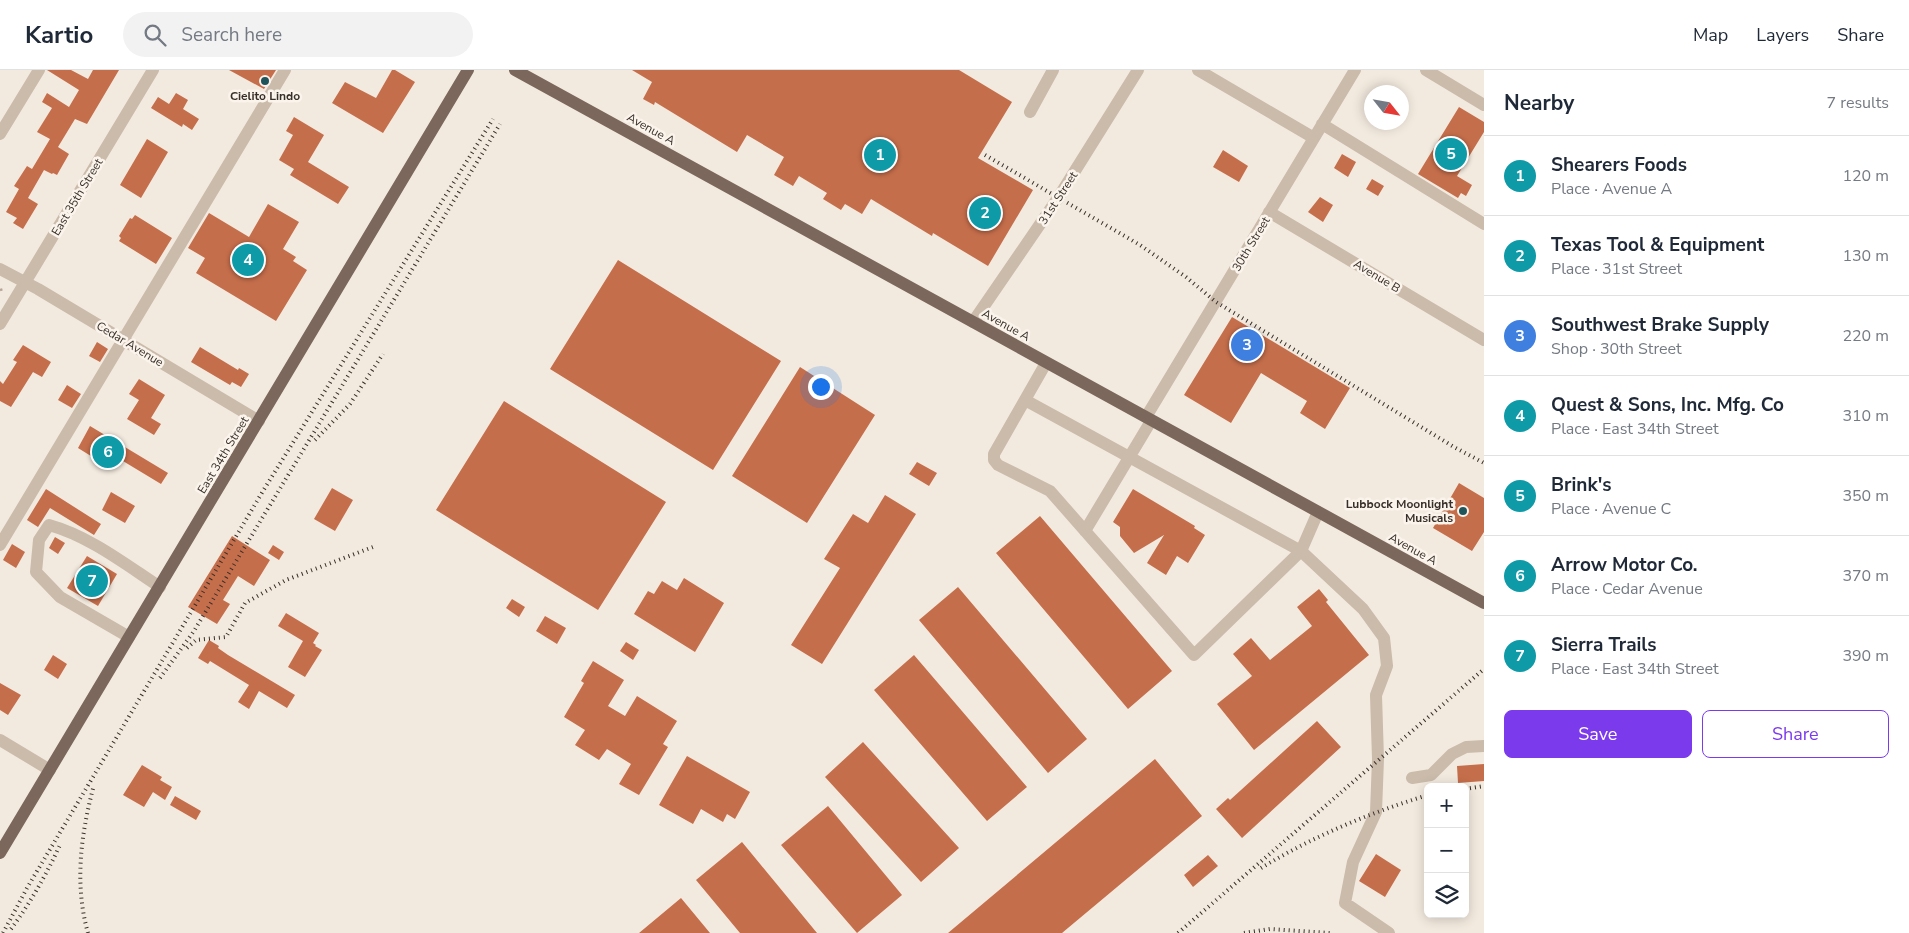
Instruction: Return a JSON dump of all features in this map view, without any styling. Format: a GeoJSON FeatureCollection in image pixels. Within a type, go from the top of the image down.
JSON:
{"type":"FeatureCollection","features":[{"type":"Feature","properties":{"kind":"main road","name":"East 34th Street"},"geometry":{"type":"LineString","coordinates":[[0,853],[468,70]]}},
{"type":"Feature","properties":{"kind":"main road","name":"Avenue A"},"geometry":{"type":"LineString","coordinates":[[515,70],[1484,603]]}},
{"type":"Feature","properties":{"kind":"street"},"geometry":{"type":"LineString","coordinates":[[0,134],[40,70]]}},
{"type":"Feature","properties":{"kind":"street","name":"East 35th Street"},"geometry":{"type":"LineString","coordinates":[[0,324],[153,70]]}},
{"type":"Feature","properties":{"kind":"street"},"geometry":{"type":"LineString","coordinates":[[0,545],[285,70]]}},
{"type":"Feature","properties":{"kind":"street"},"geometry":{"type":"LineString","coordinates":[[1030,112],[1053,70]]}},
{"type":"Feature","properties":{"kind":"street","name":"31st Street"},"geometry":{"type":"LineString","coordinates":[[973,322],[1058,198],[1138,70]]}},
{"type":"Feature","properties":{"kind":"street"},"geometry":{"type":"LineString","coordinates":[[1198,70],[1314,138]]}},
{"type":"Feature","properties":{"kind":"street","name":"30th Street"},"geometry":{"type":"LineString","coordinates":[[1085,531],[1129,458],[1148,419],[1269,212],[1355,70]]}},
{"type":"Feature","properties":{"kind":"street"},"geometry":{"type":"LineString","coordinates":[[1426,70],[1483,101]]}},
{"type":"Feature","properties":{"kind":"street"},"geometry":{"type":"LineString","coordinates":[[1322,124],[1484,224]]}},
{"type":"Feature","properties":{"kind":"street","name":"Avenue B"},"geometry":{"type":"LineString","coordinates":[[1269,212],[1484,338]]}},
{"type":"Feature","properties":{"kind":"street","name":"Cedar Avenue"},"geometry":{"type":"LineString","coordinates":[[0,269],[258,421]]}},
{"type":"Feature","properties":{"kind":"street"},"geometry":{"type":"LineString","coordinates":[[1046,363],[994,454],[994,460],[998,465],[1050,491],[1194,655],[1301,552],[1318,512]]}},
{"type":"Feature","properties":{"kind":"street"},"geometry":{"type":"LineString","coordinates":[[1025,400],[1301,552],[1362,609],[1384,638],[1387,666],[1376,695],[1378,759],[1376,812],[1353,862],[1345,903],[1371,928],[1389,933]]}},
{"type":"Feature","properties":{"kind":"street"},"geometry":{"type":"LineString","coordinates":[[129,637],[60,597],[36,572],[39,540],[49,525],[66,530],[103,550],[160,586]]}},
{"type":"Feature","properties":{"kind":"street"},"geometry":{"type":"LineString","coordinates":[[0,740],[50,770]]}},
{"type":"Feature","properties":{"kind":"street"},"geometry":{"type":"LineString","coordinates":[[1412,778],[1431,775],[1452,754],[1466,747],[1484,746]]}},
{"type":"Feature","properties":{"kind":"building"},"geometry":{"type":"Polygon","coordinates":[[[47,70],[71,70],[88,79],[93,70],[119,70],[87,124],[75,119],[58,147],[69,154],[57,175],[44,170],[28,198],[38,204],[23,229],[13,223],[17,218],[6,212],[19,189],[14,186],[27,166],[32,169],[50,139],[37,132],[52,108],[42,102],[47,93],[69,107],[79,90],[47,70]]]}},
{"type":"Feature","properties":{"kind":"building","name":"Cielito Lindo"},"geometry":{"type":"Polygon","coordinates":[[[229,70],[276,70],[264,89],[229,70]]]}},
{"type":"Feature","properties":{"kind":"building"},"geometry":{"type":"Polygon","coordinates":[[[392,70],[415,82],[383,133],[332,103],[345,82],[376,98],[392,70]]]}},
{"type":"Feature","properties":{"kind":"building"},"geometry":{"type":"Polygon","coordinates":[[[632,70],[959,70],[1012,102],[978,158],[1033,190],[988,266],[933,233],[932,236],[871,199],[862,214],[845,204],[841,210],[823,199],[827,193],[799,176],[793,186],[774,175],[784,157],[747,135],[737,152],[655,102],[654,105],[643,99],[652,82],[632,70]]]}},
{"type":"Feature","properties":{"kind":"building"},"geometry":{"type":"Polygon","coordinates":[[[176,93],[188,100],[183,109],[199,119],[192,130],[183,124],[182,127],[151,108],[158,97],[169,104],[176,93]]]}},
{"type":"Feature","properties":{"kind":"building"},"geometry":{"type":"Polygon","coordinates":[[[1459,107],[1484,122],[1484,132],[1457,176],[1472,185],[1466,196],[1461,193],[1458,198],[1418,174],[1459,107]]]}},
{"type":"Feature","properties":{"kind":"building"},"geometry":{"type":"Polygon","coordinates":[[[294,117],[324,135],[308,162],[349,187],[338,204],[290,175],[294,169],[279,160],[293,135],[286,131],[294,117]]]}},
{"type":"Feature","properties":{"kind":"building"},"geometry":{"type":"Polygon","coordinates":[[[147,139],[168,152],[141,198],[120,185],[147,139]]]}},
{"type":"Feature","properties":{"kind":"building"},"geometry":{"type":"Polygon","coordinates":[[[1223,150],[1248,166],[1239,182],[1213,167],[1223,150]]]}},
{"type":"Feature","properties":{"kind":"building"},"geometry":{"type":"Polygon","coordinates":[[[1342,154],[1356,162],[1348,177],[1334,168],[1342,154]]]}},
{"type":"Feature","properties":{"kind":"building"},"geometry":{"type":"Polygon","coordinates":[[[1372,179],[1384,186],[1378,196],[1366,189],[1372,179]]]}},
{"type":"Feature","properties":{"kind":"building"},"geometry":{"type":"Polygon","coordinates":[[[1320,197],[1333,205],[1323,222],[1308,212],[1320,197]]]}},
{"type":"Feature","properties":{"kind":"building"},"geometry":{"type":"Polygon","coordinates":[[[268,204],[299,222],[283,249],[296,257],[293,261],[307,270],[276,321],[196,273],[205,258],[188,248],[209,213],[249,237],[268,204]]]}},
{"type":"Feature","properties":{"kind":"building"},"geometry":{"type":"Polygon","coordinates":[[[135,215],[172,238],[156,264],[119,241],[121,238],[119,236],[130,218],[132,219],[135,215]]]}},
{"type":"Feature","properties":{"kind":"building"},"geometry":{"type":"Polygon","coordinates":[[[618,260],[781,361],[713,470],[550,369],[618,260]]]}},
{"type":"Feature","properties":{"kind":"building"},"geometry":{"type":"Polygon","coordinates":[[[1232,317],[1350,388],[1325,429],[1300,413],[1307,401],[1261,373],[1231,423],[1184,395],[1232,317]]]}},
{"type":"Feature","properties":{"kind":"building"},"geometry":{"type":"Polygon","coordinates":[[[97,342],[108,349],[100,362],[89,356],[97,342]]]}},
{"type":"Feature","properties":{"kind":"building"},"geometry":{"type":"Polygon","coordinates":[[[23,345],[51,362],[42,377],[33,372],[11,407],[0,401],[0,381],[3,384],[17,362],[13,360],[23,345]]]}},
{"type":"Feature","properties":{"kind":"building"},"geometry":{"type":"Polygon","coordinates":[[[200,347],[238,370],[239,368],[249,374],[241,387],[232,382],[230,385],[191,362],[200,347]]]}},
{"type":"Feature","properties":{"kind":"building"},"geometry":{"type":"Polygon","coordinates":[[[800,367],[875,415],[807,523],[732,476],[800,367]]]}},
{"type":"Feature","properties":{"kind":"building"},"geometry":{"type":"Polygon","coordinates":[[[139,379],[165,395],[151,418],[161,424],[154,435],[127,419],[139,400],[129,394],[139,379]]]}},
{"type":"Feature","properties":{"kind":"building"},"geometry":{"type":"Polygon","coordinates":[[[67,385],[81,394],[72,408],[58,400],[67,385]]]}},
{"type":"Feature","properties":{"kind":"building"},"geometry":{"type":"Polygon","coordinates":[[[504,401],[666,502],[598,610],[436,510],[504,401]]]}},
{"type":"Feature","properties":{"kind":"building"},"geometry":{"type":"Polygon","coordinates":[[[90,426],[168,473],[161,484],[113,455],[107,466],[78,448],[90,426]]]}},
{"type":"Feature","properties":{"kind":"building"},"geometry":{"type":"Polygon","coordinates":[[[917,462],[937,473],[929,486],[909,474],[917,462]]]}},
{"type":"Feature","properties":{"kind":"building","name":"Lubbock Moonlight Musicals"},"geometry":{"type":"Polygon","coordinates":[[[1459,483],[1484,498],[1484,532],[1472,551],[1433,528],[1459,483]]]}},
{"type":"Feature","properties":{"kind":"building"},"geometry":{"type":"Polygon","coordinates":[[[332,488],[353,500],[335,531],[314,519],[332,488]]]}},
{"type":"Feature","properties":{"kind":"building"},"geometry":{"type":"Polygon","coordinates":[[[46,489],[101,524],[94,535],[50,508],[38,527],[27,520],[46,489]]]}},
{"type":"Feature","properties":{"kind":"building"},"geometry":{"type":"Polygon","coordinates":[[[1133,489],[1195,526],[1194,528],[1205,535],[1188,563],[1177,556],[1166,575],[1147,563],[1164,535],[1134,553],[1120,536],[1120,527],[1113,522],[1133,489]]]}},
{"type":"Feature","properties":{"kind":"building"},"geometry":{"type":"Polygon","coordinates":[[[111,492],[135,506],[125,523],[102,510],[111,492]]]}},
{"type":"Feature","properties":{"kind":"building"},"geometry":{"type":"Polygon","coordinates":[[[885,495],[916,514],[822,664],[791,645],[840,568],[824,559],[853,514],[868,523],[885,495]]]}},
{"type":"Feature","properties":{"kind":"building"},"geometry":{"type":"Polygon","coordinates":[[[1040,516],[1172,671],[1128,709],[996,553],[1040,516]]]}},
{"type":"Feature","properties":{"kind":"building"},"geometry":{"type":"Polygon","coordinates":[[[232,536],[270,560],[254,586],[238,576],[223,600],[230,604],[217,624],[188,607],[232,536]]]}},
{"type":"Feature","properties":{"kind":"building"},"geometry":{"type":"Polygon","coordinates":[[[55,537],[65,543],[58,554],[49,548],[55,537]]]}},
{"type":"Feature","properties":{"kind":"building"},"geometry":{"type":"Polygon","coordinates":[[[12,544],[25,552],[16,568],[3,560],[12,544]]]}},
{"type":"Feature","properties":{"kind":"building"},"geometry":{"type":"Polygon","coordinates":[[[273,545],[284,552],[279,560],[268,553],[273,545]]]}},
{"type":"Feature","properties":{"kind":"building"},"geometry":{"type":"Polygon","coordinates":[[[87,556],[117,574],[98,606],[67,588],[87,556]]]}},
{"type":"Feature","properties":{"kind":"building"},"geometry":{"type":"Polygon","coordinates":[[[684,578],[724,603],[695,652],[634,614],[648,591],[654,594],[662,581],[677,590],[684,578]]]}},
{"type":"Feature","properties":{"kind":"building"},"geometry":{"type":"Polygon","coordinates":[[[958,587],[1087,739],[1048,773],[919,620],[958,587]]]}},
{"type":"Feature","properties":{"kind":"building"},"geometry":{"type":"Polygon","coordinates":[[[1319,589],[1328,600],[1326,602],[1369,655],[1254,750],[1217,704],[1252,676],[1233,654],[1251,638],[1270,660],[1312,626],[1297,607],[1319,589]]]}},
{"type":"Feature","properties":{"kind":"building"},"geometry":{"type":"Polygon","coordinates":[[[512,599],[525,607],[519,617],[506,608],[512,599]]]}},
{"type":"Feature","properties":{"kind":"building"},"geometry":{"type":"Polygon","coordinates":[[[286,613],[319,633],[313,643],[322,650],[305,677],[288,667],[303,641],[278,626],[286,613]]]}},
{"type":"Feature","properties":{"kind":"building"},"geometry":{"type":"Polygon","coordinates":[[[545,616],[566,628],[557,644],[536,631],[545,616]]]}},
{"type":"Feature","properties":{"kind":"building"},"geometry":{"type":"Polygon","coordinates":[[[209,640],[228,655],[295,695],[287,708],[259,691],[249,709],[238,702],[249,685],[210,661],[208,664],[198,658],[209,640]]]}},
{"type":"Feature","properties":{"kind":"building"},"geometry":{"type":"Polygon","coordinates":[[[626,642],[639,650],[633,660],[620,651],[626,642]]]}},
{"type":"Feature","properties":{"kind":"building"},"geometry":{"type":"Polygon","coordinates":[[[53,655],[67,664],[58,679],[44,670],[53,655]]]}},
{"type":"Feature","properties":{"kind":"building"},"geometry":{"type":"Polygon","coordinates":[[[914,655],[1027,787],[987,821],[874,690],[914,655]]]}},
{"type":"Feature","properties":{"kind":"building"},"geometry":{"type":"Polygon","coordinates":[[[593,661],[624,680],[608,706],[625,716],[637,696],[677,721],[663,744],[668,747],[639,795],[619,784],[631,764],[607,749],[599,760],[575,745],[585,730],[564,717],[584,683],[581,681],[593,661]]]}},
{"type":"Feature","properties":{"kind":"building"},"geometry":{"type":"Polygon","coordinates":[[[0,683],[21,695],[8,715],[0,710],[0,683]]]}},
{"type":"Feature","properties":{"kind":"building"},"geometry":{"type":"Polygon","coordinates":[[[1317,721],[1341,747],[1242,838],[1216,809],[1228,798],[1230,800],[1317,721]]]}},
{"type":"Feature","properties":{"kind":"building"},"geometry":{"type":"Polygon","coordinates":[[[863,742],[959,848],[921,882],[825,777],[863,742]]]}},
{"type":"Feature","properties":{"kind":"building"},"geometry":{"type":"Polygon","coordinates":[[[687,756],[750,792],[735,819],[727,814],[723,822],[701,809],[693,824],[659,805],[687,756]]]}},
{"type":"Feature","properties":{"kind":"building"},"geometry":{"type":"Polygon","coordinates":[[[1155,759],[1202,816],[1062,933],[948,933],[1155,759]]]}},
{"type":"Feature","properties":{"kind":"building"},"geometry":{"type":"Polygon","coordinates":[[[1484,764],[1484,781],[1458,783],[1457,766],[1484,764]]]}},
{"type":"Feature","properties":{"kind":"building"},"geometry":{"type":"Polygon","coordinates":[[[142,765],[162,777],[160,780],[172,787],[165,800],[153,792],[144,807],[123,795],[142,765]]]}},
{"type":"Feature","properties":{"kind":"building"},"geometry":{"type":"Polygon","coordinates":[[[175,796],[201,811],[196,820],[170,805],[175,796]]]}},
{"type":"Feature","properties":{"kind":"building"},"geometry":{"type":"Polygon","coordinates":[[[828,806],[902,895],[857,933],[781,845],[828,806]]]}},
{"type":"Feature","properties":{"kind":"building"},"geometry":{"type":"Polygon","coordinates":[[[742,842],[817,933],[740,933],[696,880],[742,842]]]}},
{"type":"Feature","properties":{"kind":"building"},"geometry":{"type":"Polygon","coordinates":[[[1376,854],[1401,870],[1385,897],[1359,881],[1376,854]]]}},
{"type":"Feature","properties":{"kind":"building"},"geometry":{"type":"Polygon","coordinates":[[[1208,855],[1218,866],[1193,887],[1184,875],[1208,855]]]}},
{"type":"Feature","properties":{"kind":"building"},"geometry":{"type":"Polygon","coordinates":[[[681,898],[710,933],[639,933],[681,898]]]}},
{"type":"Feature","properties":{"kind":"railway"},"geometry":{"type":"LineString","coordinates":[[3,933],[27,888],[263,491],[493,119]]}},
{"type":"Feature","properties":{"kind":"railway"},"geometry":{"type":"LineString","coordinates":[[160,678],[194,631],[500,124]]}},
{"type":"Feature","properties":{"kind":"railway"},"geometry":{"type":"LineString","coordinates":[[985,155],[1140,245],[1186,277],[1216,302],[1454,447],[1484,463]]}},
{"type":"Feature","properties":{"kind":"railway"},"geometry":{"type":"LineString","coordinates":[[315,440],[350,404],[383,354]]}},
{"type":"Feature","properties":{"kind":"railway"},"geometry":{"type":"LineString","coordinates":[[187,648],[196,640],[226,637],[245,603],[286,580],[373,547]]}},
{"type":"Feature","properties":{"kind":"railway"},"geometry":{"type":"LineString","coordinates":[[1178,933],[1484,669]]}},
{"type":"Feature","properties":{"kind":"railway"},"geometry":{"type":"LineString","coordinates":[[88,933],[81,896],[80,877],[83,840],[94,785]]}},
{"type":"Feature","properties":{"kind":"railway"},"geometry":{"type":"LineString","coordinates":[[1469,788],[1484,786]]}},
{"type":"Feature","properties":{"kind":"railway"},"geometry":{"type":"LineString","coordinates":[[1261,868],[1342,826],[1384,809],[1424,796]]}},
{"type":"Feature","properties":{"kind":"railway"},"geometry":{"type":"LineString","coordinates":[[11,929],[38,888],[60,845]]}},
{"type":"Feature","properties":{"kind":"railway"},"geometry":{"type":"LineString","coordinates":[[1244,933],[1270,929],[1330,933]]}},
{"type":"Feature","properties":{"kind":"place","name":"Cielito Lindo"},"geometry":{"type":"Point","coordinates":[265,81]}},
{"type":"Feature","properties":{"kind":"place","name":"Brink's"},"geometry":{"type":"Point","coordinates":[1451,154]}},
{"type":"Feature","properties":{"kind":"place","name":"Shearers Foods"},"geometry":{"type":"Point","coordinates":[880,155]}},
{"type":"Feature","properties":{"kind":"place","name":"Texas Tool & Equipment"},"geometry":{"type":"Point","coordinates":[985,213]}},
{"type":"Feature","properties":{"kind":"place","name":"Quest & Sons, Inc. Mfg. Co"},"geometry":{"type":"Point","coordinates":[248,260]}},
{"type":"Feature","properties":{"kind":"place","name":"Southwest Brake Supply"},"geometry":{"type":"Point","coordinates":[1247,345]}},
{"type":"Feature","properties":{"kind":"place","name":"Arrow Motor Co."},"geometry":{"type":"Point","coordinates":[108,452]}},
{"type":"Feature","properties":{"kind":"place","name":"Lubbock Moonlight Musicals"},"geometry":{"type":"Point","coordinates":[1463,511]}},
{"type":"Feature","properties":{"kind":"place","name":"Sierra Trails"},"geometry":{"type":"Point","coordinates":[92,581]}}]}
